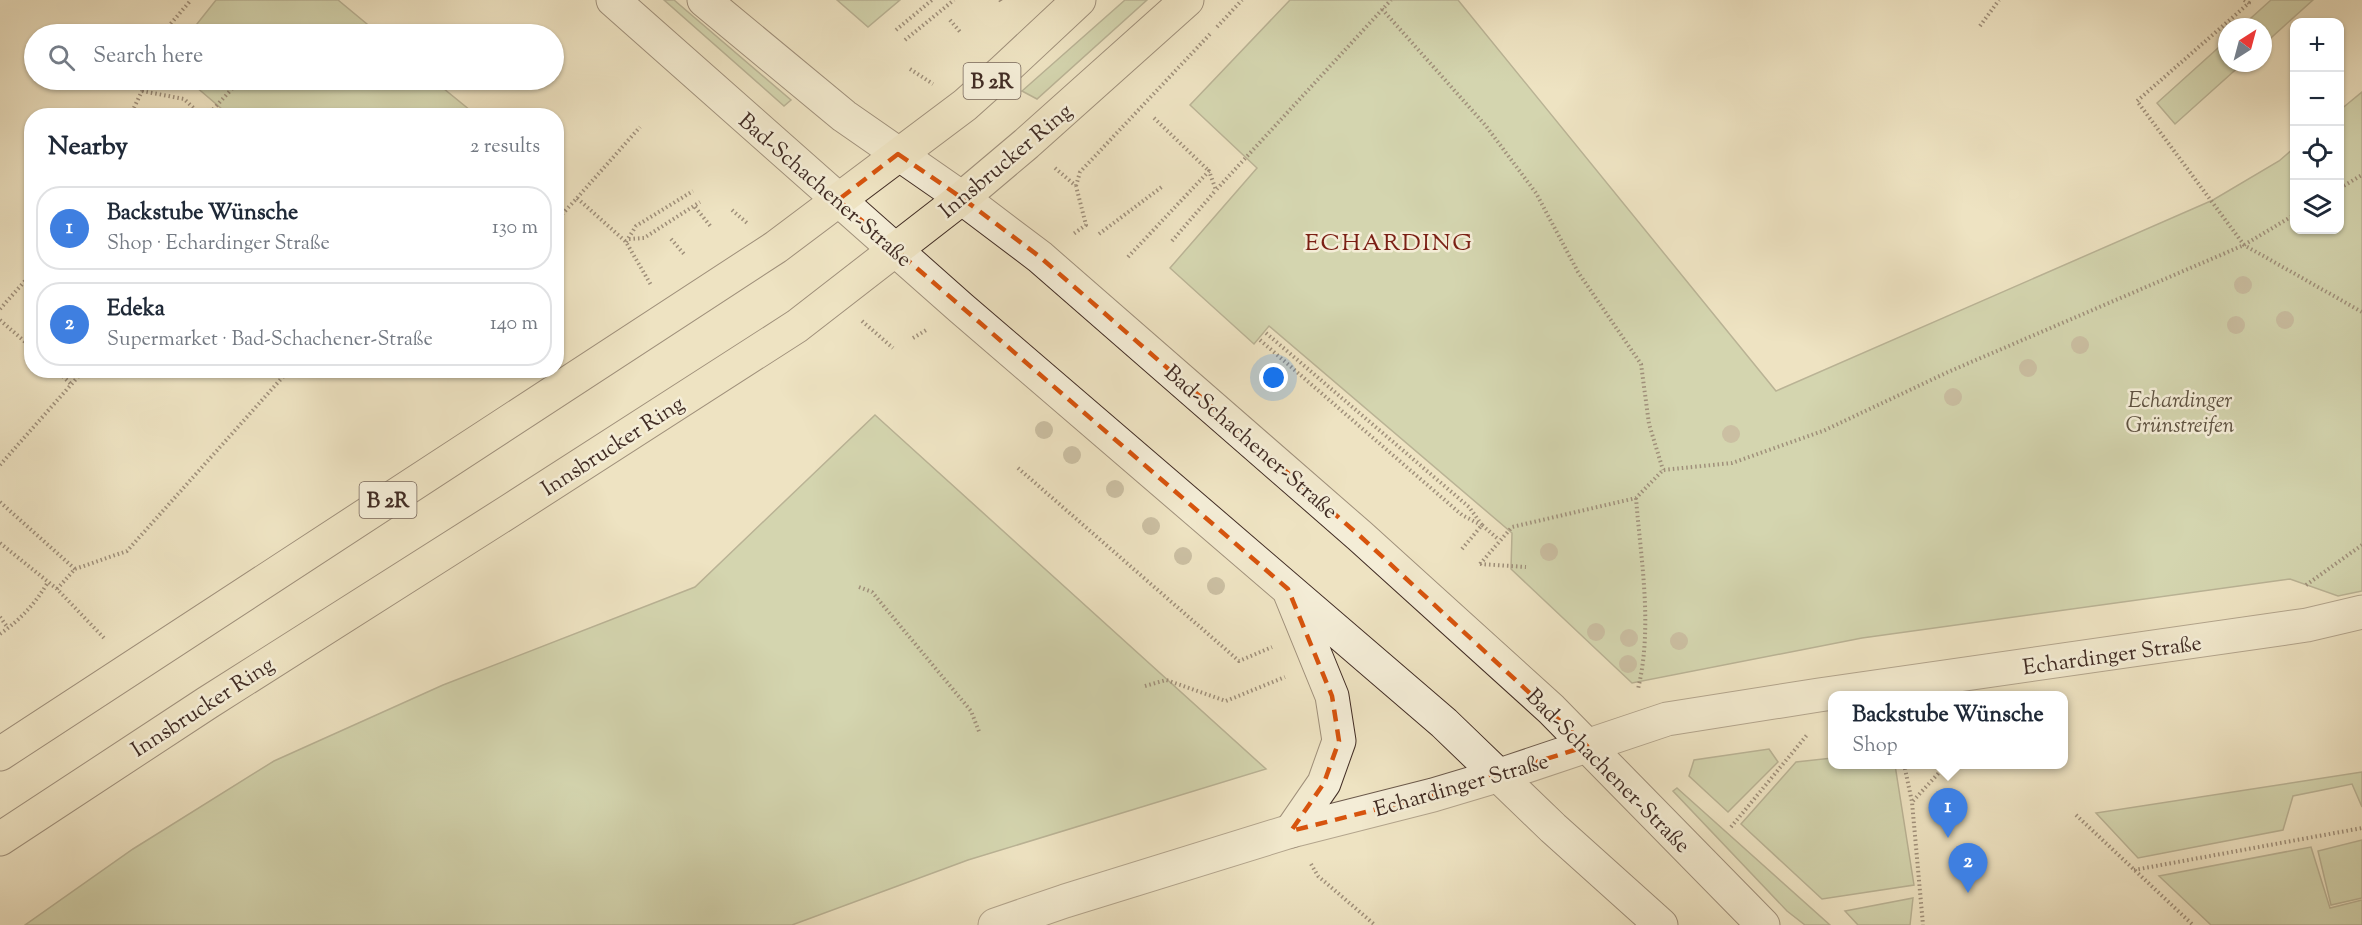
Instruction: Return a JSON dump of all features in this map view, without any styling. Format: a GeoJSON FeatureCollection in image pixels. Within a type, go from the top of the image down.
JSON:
{"type":"FeatureCollection","features":[{"type":"Feature","properties":{"kind":"main road","name":"Bad-Schachener-Straße"},"geometry":{"type":"LineString","coordinates":[[613,0],[961,308],[1444,723],[1553,828],[1661,925]]}},
{"type":"Feature","properties":{"kind":"main road","name":"Bad-Schachener-Straße"},"geometry":{"type":"LineString","coordinates":[[704,0],[844,116],[963,198],[1040,257],[1422,591],[1551,709],[1763,925]]}},
{"type":"Feature","properties":{"kind":"main road","name":"B 2R"},"geometry":{"type":"LineString","coordinates":[[0,754],[776,247],[964,105],[1004,71],[1079,0]]}},
{"type":"Feature","properties":{"kind":"main road","name":"Innsbrucker Ring"},"geometry":{"type":"LineString","coordinates":[[0,839],[197,709],[512,510],[787,332],[835,298],[963,198],[1186,0]]}},
{"type":"Feature","properties":{"kind":"main road"},"geometry":{"type":"LineString","coordinates":[[1288,589],[1332,696],[1339,741],[1324,783],[1291,831]]}},
{"type":"Feature","properties":{"kind":"main road","name":"Echardinger Straße"},"geometry":{"type":"LineString","coordinates":[[1847,691],[2307,625],[2362,612]]}},
{"type":"Feature","properties":{"kind":"main road","name":"Echardinger Straße"},"geometry":{"type":"LineString","coordinates":[[995,925],[1076,897],[1291,831],[1433,795],[1500,775],[1667,719],[1828,694]]}},
{"type":"Feature","properties":{"kind":"path"},"geometry":{"type":"LineString","coordinates":[[171,24],[191,0]]}},
{"type":"Feature","properties":{"kind":"path"},"geometry":{"type":"LineString","coordinates":[[896,30],[932,0]]}},
{"type":"Feature","properties":{"kind":"path"},"geometry":{"type":"LineString","coordinates":[[905,40],[954,0]]}},
{"type":"Feature","properties":{"kind":"path"},"geometry":{"type":"LineString","coordinates":[[1040,257],[1086,225],[1076,186],[1080,172],[1242,0]]}},
{"type":"Feature","properties":{"kind":"path"},"geometry":{"type":"LineString","coordinates":[[1172,241],[1391,0]]}},
{"type":"Feature","properties":{"kind":"path"},"geometry":{"type":"LineString","coordinates":[[1980,26],[2000,0]]}},
{"type":"Feature","properties":{"kind":"path"},"geometry":{"type":"LineString","coordinates":[[2244,0],[2249,3],[2137,101],[2244,245],[2362,312]]}},
{"type":"Feature","properties":{"kind":"path"},"geometry":{"type":"LineString","coordinates":[[1382,9],[1486,126],[1536,193],[1578,272],[1641,364],[1649,424],[1663,470]]}},
{"type":"Feature","properties":{"kind":"path"},"geometry":{"type":"LineString","coordinates":[[950,20],[961,33]]}},
{"type":"Feature","properties":{"kind":"path"},"geometry":{"type":"LineString","coordinates":[[214,108],[231,90]]}},
{"type":"Feature","properties":{"kind":"path"},"geometry":{"type":"LineString","coordinates":[[134,108],[142,91],[184,99],[194,108]]}},
{"type":"Feature","properties":{"kind":"path"},"geometry":{"type":"LineString","coordinates":[[1154,118],[1209,171],[1216,190]]}},
{"type":"Feature","properties":{"kind":"path"},"geometry":{"type":"LineString","coordinates":[[564,212],[640,127]]}},
{"type":"Feature","properties":{"kind":"path"},"geometry":{"type":"LineString","coordinates":[[1128,257],[1209,171]]}},
{"type":"Feature","properties":{"kind":"path"},"geometry":{"type":"LineString","coordinates":[[2344,186],[2362,175]]}},
{"type":"Feature","properties":{"kind":"path"},"geometry":{"type":"LineString","coordinates":[[1099,234],[1163,186]]}},
{"type":"Feature","properties":{"kind":"path"},"geometry":{"type":"LineString","coordinates":[[627,241],[636,226],[693,191]]}},
{"type":"Feature","properties":{"kind":"path"},"geometry":{"type":"LineString","coordinates":[[577,198],[627,241],[651,285]]}},
{"type":"Feature","properties":{"kind":"path"},"geometry":{"type":"LineString","coordinates":[[627,241],[644,238],[700,202]]}},
{"type":"Feature","properties":{"kind":"path"},"geometry":{"type":"LineString","coordinates":[[695,207],[712,228]]}},
{"type":"Feature","properties":{"kind":"path"},"geometry":{"type":"LineString","coordinates":[[1526,567],[1480,564],[1512,527],[1636,498],[1663,470],[1732,463],[1822,431],[1948,372],[2244,245],[2290,218]]}},
{"type":"Feature","properties":{"kind":"path"},"geometry":{"type":"LineString","coordinates":[[670,239],[684,254]]}},
{"type":"Feature","properties":{"kind":"path"},"geometry":{"type":"LineString","coordinates":[[0,309],[24,282]]}},
{"type":"Feature","properties":{"kind":"path"},"geometry":{"type":"LineString","coordinates":[[913,338],[961,308]]}},
{"type":"Feature","properties":{"kind":"path"},"geometry":{"type":"LineString","coordinates":[[0,320],[24,341]]}},
{"type":"Feature","properties":{"kind":"path"},"geometry":{"type":"LineString","coordinates":[[1266,333],[1469,507],[1482,525],[1499,540]]}},
{"type":"Feature","properties":{"kind":"path"},"geometry":{"type":"LineString","coordinates":[[1260,340],[1462,515],[1482,525]]}},
{"type":"Feature","properties":{"kind":"path"},"geometry":{"type":"LineString","coordinates":[[65,378],[72,385]]}},
{"type":"Feature","properties":{"kind":"path"},"geometry":{"type":"LineString","coordinates":[[0,465],[78,378]]}},
{"type":"Feature","properties":{"kind":"path"},"geometry":{"type":"LineString","coordinates":[[57,589],[75,569],[127,551],[282,378]]}},
{"type":"Feature","properties":{"kind":"path"},"geometry":{"type":"LineString","coordinates":[[1018,468],[1239,661],[1273,647]]}},
{"type":"Feature","properties":{"kind":"path"},"geometry":{"type":"LineString","coordinates":[[1636,498],[1646,622],[1644,662],[1636,695]]}},
{"type":"Feature","properties":{"kind":"path"},"geometry":{"type":"LineString","coordinates":[[0,502],[75,569]]}},
{"type":"Feature","properties":{"kind":"path"},"geometry":{"type":"LineString","coordinates":[[1462,549],[1482,525]]}},
{"type":"Feature","properties":{"kind":"path"},"geometry":{"type":"LineString","coordinates":[[0,543],[57,589],[105,640]]}},
{"type":"Feature","properties":{"kind":"path"},"geometry":{"type":"LineString","coordinates":[[0,634],[34,605],[48,582]]}},
{"type":"Feature","properties":{"kind":"path"},"geometry":{"type":"LineString","coordinates":[[859,587],[872,592],[963,702],[970,711],[980,734]]}},
{"type":"Feature","properties":{"kind":"path"},"geometry":{"type":"LineString","coordinates":[[0,616],[8,628]]}},
{"type":"Feature","properties":{"kind":"path"},"geometry":{"type":"LineString","coordinates":[[1145,686],[1166,680],[1226,701],[1291,675]]}},
{"type":"Feature","properties":{"kind":"path"},"geometry":{"type":"LineString","coordinates":[[1731,827],[1808,734]]}},
{"type":"Feature","properties":{"kind":"path"},"geometry":{"type":"LineString","coordinates":[[1905,769],[1912,802],[1923,925]]}},
{"type":"Feature","properties":{"kind":"path"},"geometry":{"type":"LineString","coordinates":[[1912,802],[1943,769]]}},
{"type":"Feature","properties":{"kind":"path"},"geometry":{"type":"LineString","coordinates":[[2076,815],[2193,925]]}},
{"type":"Feature","properties":{"kind":"path"},"geometry":{"type":"LineString","coordinates":[[2134,870],[2362,828]]}},
{"type":"Feature","properties":{"kind":"path"},"geometry":{"type":"LineString","coordinates":[[1291,831],[1318,876],[1375,925]]}},
{"type":"Feature","properties":{"kind":"highlighted area"},"geometry":{"type":"Polygon","coordinates":[[[898,154],[962,198],[1040,257],[1360,536],[1587,746],[1433,795],[1291,831],[1324,783],[1339,741],[1332,696],[1288,589],[838,200],[898,154]]]}},
{"type":"Feature","properties":{"kind":"green space"},"geometry":{"type":"Polygon","coordinates":[[[216,0],[338,0],[367,24],[197,24],[216,0]]]}},
{"type":"Feature","properties":{"kind":"green space"},"geometry":{"type":"Polygon","coordinates":[[[664,0],[674,0],[791,100],[784,106],[664,0]]]}},
{"type":"Feature","properties":{"kind":"green space"},"geometry":{"type":"Polygon","coordinates":[[[837,0],[900,0],[868,27],[837,0]]]}},
{"type":"Feature","properties":{"kind":"green space"},"geometry":{"type":"Polygon","coordinates":[[[1125,0],[1147,0],[1037,99],[1022,91],[1125,0]]]}},
{"type":"Feature","properties":{"kind":"green space","name":"Echardinger Grünstreifen"},"geometry":{"type":"Polygon","coordinates":[[[1290,0],[1458,0],[1776,391],[2213,200],[2279,161],[2290,151],[2290,234],[2344,234],[2344,107],[2362,92],[2362,591],[2338,596],[2290,579],[1862,638],[1632,683],[1511,569],[1512,533],[1269,326],[1254,344],[1170,268],[1257,168],[1190,105],[1290,0]]]}},
{"type":"Feature","properties":{"kind":"green space"},"geometry":{"type":"Polygon","coordinates":[[[2271,0],[2313,0],[2293,18],[2290,18],[2290,21],[2272,37],[2272,18],[2251,18],[2271,0]]]}},
{"type":"Feature","properties":{"kind":"green space"},"geometry":{"type":"Polygon","coordinates":[[[2218,48],[2218,72],[2233,72],[2175,124],[2157,103],[2218,48]]]}},
{"type":"Feature","properties":{"kind":"green space"},"geometry":{"type":"Polygon","coordinates":[[[200,90],[445,90],[467,108],[221,108],[200,90]]]}},
{"type":"Feature","properties":{"kind":"green space"},"geometry":{"type":"Polygon","coordinates":[[[875,415],[1266,769],[968,860],[792,925],[25,925],[133,849],[274,761],[443,685],[695,587],[875,415]]]}},
{"type":"Feature","properties":{"kind":"green space"},"geometry":{"type":"Polygon","coordinates":[[[1769,749],[1778,762],[1728,812],[1689,776],[1694,760],[1769,749]]]}},
{"type":"Feature","properties":{"kind":"green space"},"geometry":{"type":"Polygon","coordinates":[[[1828,758],[1828,769],[1896,769],[1914,885],[1822,899],[1741,824],[1796,762],[1828,758]]]}},
{"type":"Feature","properties":{"kind":"green space"},"geometry":{"type":"Polygon","coordinates":[[[2362,772],[2362,807],[2352,784],[2293,796],[2283,830],[2138,858],[2096,813],[2362,772]]]}},
{"type":"Feature","properties":{"kind":"green space"},"geometry":{"type":"Polygon","coordinates":[[[1677,788],[1830,925],[1805,925],[1787,911],[1673,791],[1677,788]]]}},
{"type":"Feature","properties":{"kind":"green space"},"geometry":{"type":"Polygon","coordinates":[[[2362,840],[2362,898],[2331,905],[2318,851],[2362,840]]]}},
{"type":"Feature","properties":{"kind":"green space"},"geometry":{"type":"Polygon","coordinates":[[[2311,847],[2330,908],[2362,900],[2362,925],[2211,925],[2159,876],[2311,847]]]}},
{"type":"Feature","properties":{"kind":"green space"},"geometry":{"type":"Polygon","coordinates":[[[1913,898],[1910,925],[1858,925],[1845,911],[1913,898]]]}},
{"type":"Feature","properties":{"kind":"place","name":"Backstube Wünsche"},"geometry":{"type":"Point","coordinates":[1948,838]}},
{"type":"Feature","properties":{"kind":"place","name":"Edeka"},"geometry":{"type":"Point","coordinates":[1968,893]}},
{"type":"Feature","properties":{"kind":"district","name":"ECHARDING"},"geometry":{"type":"Point","coordinates":[1389,242]}}]}
